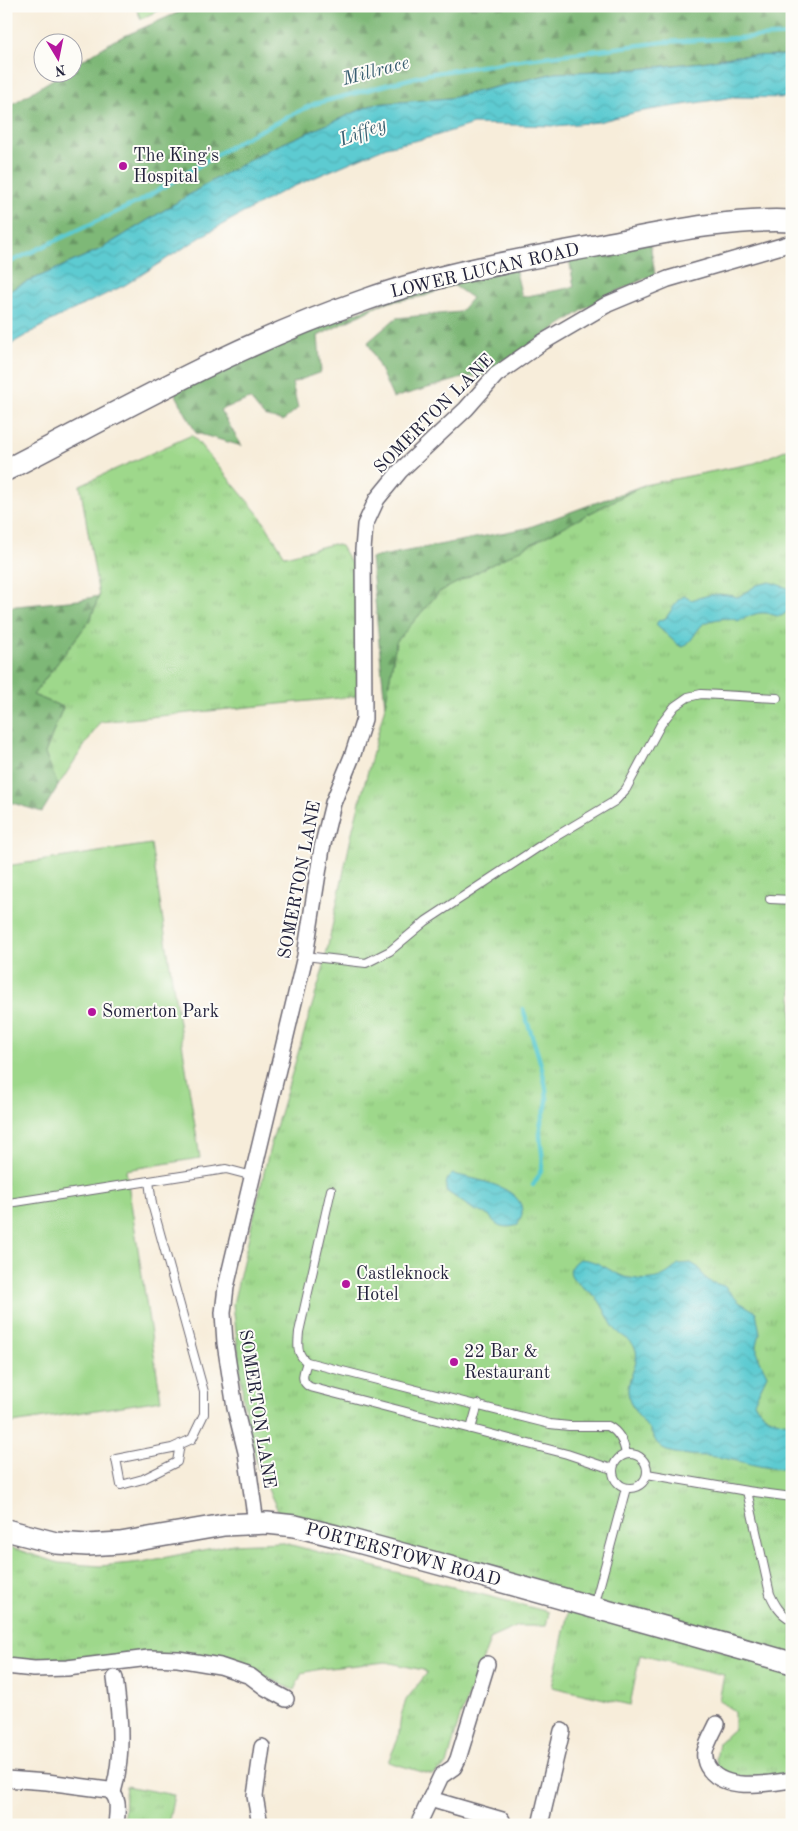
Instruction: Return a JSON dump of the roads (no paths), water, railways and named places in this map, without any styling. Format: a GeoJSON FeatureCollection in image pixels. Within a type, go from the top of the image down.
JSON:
{"type":"FeatureCollection","features":[{"type":"Feature","properties":{"kind":"street","name":"LOWER LUCAN ROAD"},"geometry":{"type":"LineString","coordinates":[[6,470],[213,362],[284,331],[366,299],[470,270],[656,234],[727,224],[792,221]]}},
{"type":"Feature","properties":{"kind":"street","name":"SOMERTON LANE"},"geometry":{"type":"LineString","coordinates":[[256,1523],[246,1452],[235,1408],[226,1352],[224,1313],[226,1287],[304,956],[322,848],[333,803],[353,754],[364,719],[362,550],[365,525],[377,499],[400,471],[466,409],[496,375],[543,342],[608,304],[668,279],[792,244]]}},
{"type":"Feature","properties":{"kind":"street","name":"PORTERSTOWN ROAD"},"geometry":{"type":"LineString","coordinates":[[6,1530],[56,1543],[87,1545],[126,1542],[224,1524],[256,1523],[294,1526],[792,1663]]}},
{"type":"Feature","properties":{"kind":"street"},"geometry":{"type":"LineString","coordinates":[[6,1666],[34,1669],[68,1668],[149,1658],[178,1659],[220,1666],[250,1676],[266,1688],[286,1698]]}},
{"type":"Feature","properties":{"kind":"street"},"geometry":{"type":"LineString","coordinates":[[418,1825],[440,1776],[454,1767],[458,1759],[487,1664]]}},
{"type":"Feature","properties":{"kind":"street"},"geometry":{"type":"LineString","coordinates":[[115,1678],[120,1712],[120,1738],[113,1792],[116,1796],[118,1809],[116,1825]]}},
{"type":"Feature","properties":{"kind":"street"},"geometry":{"type":"LineString","coordinates":[[717,1724],[708,1741],[705,1754],[706,1765],[714,1776],[725,1781],[742,1784],[763,1784],[792,1780]]}},
{"type":"Feature","properties":{"kind":"street"},"geometry":{"type":"LineString","coordinates":[[540,1825],[562,1731]]}},
{"type":"Feature","properties":{"kind":"street"},"geometry":{"type":"LineString","coordinates":[[260,1825],[255,1796],[262,1747]]}},
{"type":"Feature","properties":{"kind":"street"},"geometry":{"type":"LineString","coordinates":[[6,1779],[47,1782],[113,1792]]}},
{"type":"Feature","properties":{"kind":"street"},"geometry":{"type":"LineString","coordinates":[[430,1798],[502,1820]]}},
{"type":"Feature","properties":{"kind":"lane"},"geometry":{"type":"LineString","coordinates":[[304,956],[366,963],[390,951],[426,921],[543,844],[614,801],[626,789],[661,724],[675,706],[688,697],[701,694],[777,698]]}},
{"type":"Feature","properties":{"kind":"lane"},"geometry":{"type":"LineString","coordinates":[[770,899],[792,900]]}},
{"type":"Feature","properties":{"kind":"lane"},"geometry":{"type":"LineString","coordinates":[[9,1202],[226,1169],[252,1176]]}},
{"type":"Feature","properties":{"kind":"lane"},"geometry":{"type":"LineString","coordinates":[[149,1181],[152,1204],[204,1392],[204,1414],[192,1439],[180,1444],[172,1448],[116,1458],[121,1485],[143,1479],[177,1462],[180,1444]]}},
{"type":"Feature","properties":{"kind":"lane"},"geometry":{"type":"LineString","coordinates":[[331,1190],[305,1298],[299,1332],[298,1353],[307,1362],[560,1426],[608,1426],[620,1437],[626,1454]]}},
{"type":"Feature","properties":{"kind":"lane"},"geometry":{"type":"LineString","coordinates":[[307,1362],[303,1377],[305,1383],[310,1387],[567,1454],[612,1469]]}},
{"type":"Feature","properties":{"kind":"lane"},"geometry":{"type":"LineString","coordinates":[[471,1429],[478,1404]]}},
{"type":"Feature","properties":{"kind":"lane"},"geometry":{"type":"LineString","coordinates":[[626,1454],[631,1454],[642,1458],[647,1468],[647,1474],[637,1487],[626,1488],[614,1479],[612,1469],[617,1459],[626,1454]]}},
{"type":"Feature","properties":{"kind":"lane"},"geometry":{"type":"LineString","coordinates":[[647,1474],[792,1497]]}},
{"type":"Feature","properties":{"kind":"lane"},"geometry":{"type":"LineString","coordinates":[[594,1607],[626,1488]]}},
{"type":"Feature","properties":{"kind":"lane"},"geometry":{"type":"LineString","coordinates":[[747,1491],[770,1594],[774,1604],[792,1620]]}},
{"type":"Feature","properties":{"kind":"water","name":"Liffey"},"geometry":{"type":"Polygon","coordinates":[[[792,55],[792,98],[734,97],[637,112],[598,122],[555,126],[473,124],[432,137],[386,147],[283,191],[209,232],[125,285],[56,318],[16,341],[6,349],[6,294],[16,287],[101,249],[210,182],[270,149],[374,104],[450,98],[555,73],[638,69],[737,56],[792,55]]]}},
{"type":"Feature","properties":{"kind":"water"},"geometry":{"type":"Polygon","coordinates":[[[770,582],[792,588],[792,610],[781,616],[761,613],[738,621],[725,618],[710,621],[702,625],[683,647],[656,625],[658,621],[666,618],[678,600],[684,596],[691,600],[714,594],[738,597],[757,585],[770,582]]]}},
{"type":"Feature","properties":{"kind":"water"},"geometry":{"type":"Polygon","coordinates":[[[453,1174],[496,1185],[515,1197],[521,1204],[522,1214],[518,1225],[501,1226],[489,1215],[474,1210],[446,1191],[447,1181],[453,1174]]]}},
{"type":"Feature","properties":{"kind":"water"},"geometry":{"type":"Polygon","coordinates":[[[579,1259],[597,1263],[624,1277],[643,1279],[654,1279],[669,1272],[678,1264],[691,1263],[699,1268],[703,1276],[711,1282],[724,1286],[739,1302],[756,1312],[760,1333],[757,1354],[767,1375],[754,1402],[760,1411],[770,1417],[781,1422],[792,1423],[792,1469],[764,1467],[725,1458],[679,1454],[661,1448],[635,1411],[628,1394],[629,1382],[636,1358],[635,1347],[616,1330],[596,1297],[571,1276],[570,1270],[572,1265],[579,1259]]]}},
{"type":"Feature","properties":{"kind":"waterway","name":"Millrace"},"geometry":{"type":"LineString","coordinates":[[6,264],[142,200],[243,139],[314,104],[428,74],[527,59],[664,42],[792,35]]}},
{"type":"Feature","properties":{"kind":"waterway"},"geometry":{"type":"LineString","coordinates":[[523,1009],[541,1065],[547,1099],[540,1129],[541,1170],[533,1185]]}},
{"type":"Feature","properties":{"kind":"place","name":"The King's Hospital"},"geometry":{"type":"Point","coordinates":[123,166]}},
{"type":"Feature","properties":{"kind":"place","name":"Somerton Park"},"geometry":{"type":"Point","coordinates":[92,1012]}},
{"type":"Feature","properties":{"kind":"place","name":"Castleknock Hotel"},"geometry":{"type":"Point","coordinates":[346,1284]}},
{"type":"Feature","properties":{"kind":"place","name":"22 Bar & Restaurant"},"geometry":{"type":"Point","coordinates":[454,1362]}}]}
